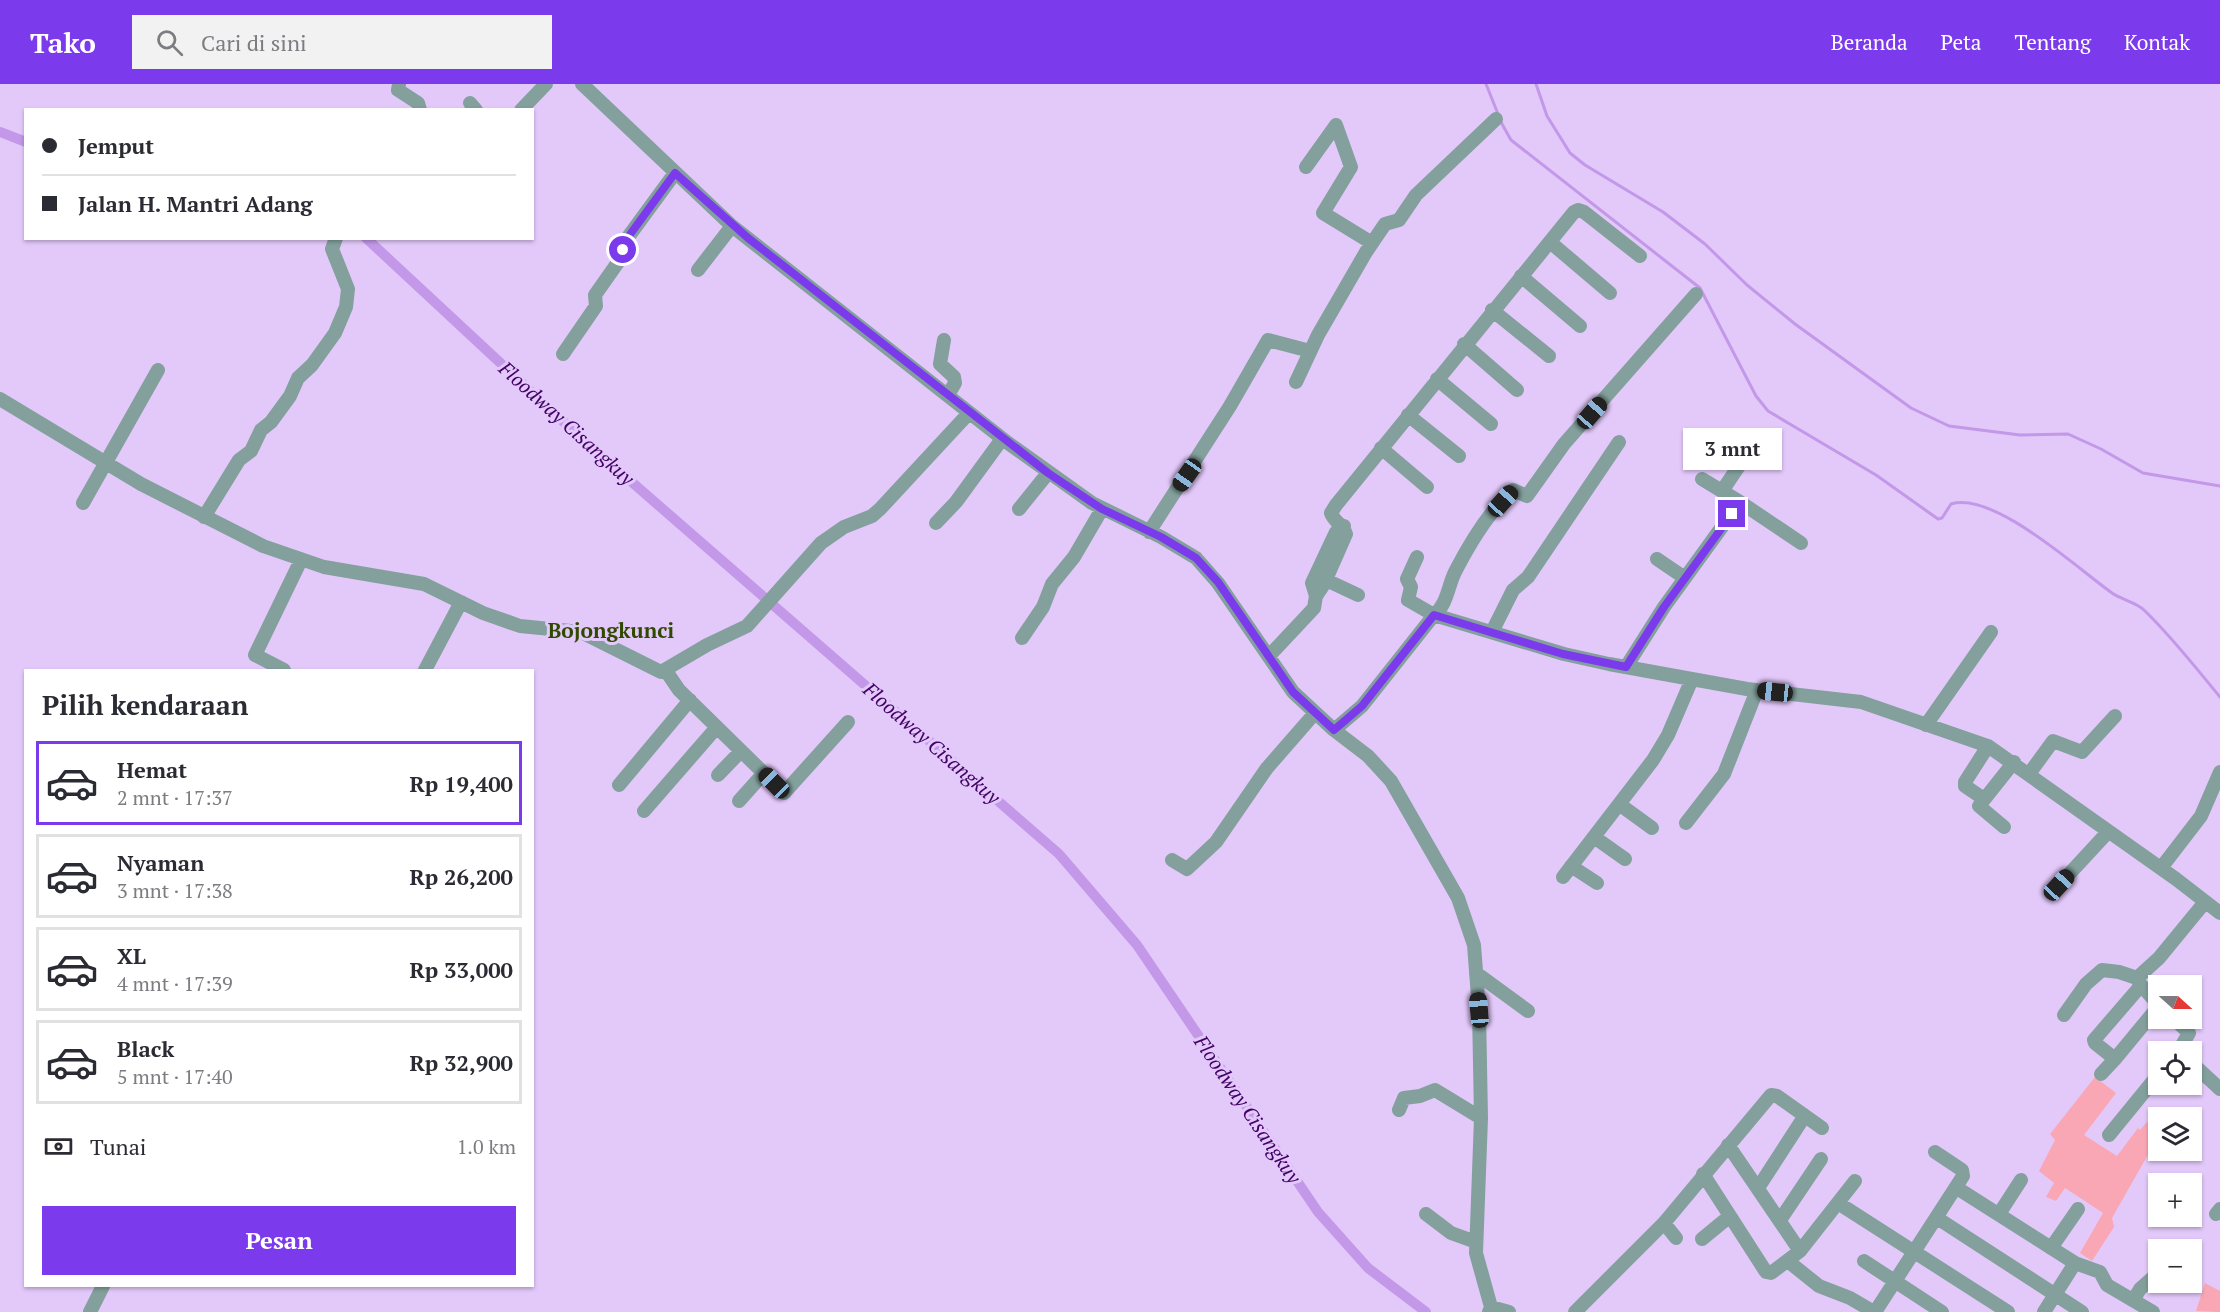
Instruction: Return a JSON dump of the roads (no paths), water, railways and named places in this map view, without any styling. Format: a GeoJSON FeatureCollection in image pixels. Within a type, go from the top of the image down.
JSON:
{"type":"FeatureCollection","features":[{"type":"Feature","properties":{"kind":"street"},"geometry":{"type":"LineString","coordinates":[[399,84],[398,90],[418,103],[419,108]]}},
{"type":"Feature","properties":{"kind":"street"},"geometry":{"type":"LineString","coordinates":[[523,108],[546,84]]}},
{"type":"Feature","properties":{"kind":"street"},"geometry":{"type":"LineString","coordinates":[[587,86],[732,226],[1002,439],[1102,509],[1196,558],[1210,573],[1293,692],[1334,730],[1368,756],[1401,794],[1467,918],[1474,945],[1481,1118],[1476,1242],[1482,1284],[1490,1309],[1509,1312]]}},
{"type":"Feature","properties":{"kind":"street"},"geometry":{"type":"LineString","coordinates":[[1296,382],[1310,351],[1372,243],[1386,223],[1399,220],[1416,195],[1496,119]]}},
{"type":"Feature","properties":{"kind":"street"},"geometry":{"type":"LineString","coordinates":[[1306,167],[1336,125],[1351,167],[1323,212],[1372,243]]}},
{"type":"Feature","properties":{"kind":"street"},"geometry":{"type":"LineString","coordinates":[[562,354],[596,306],[595,296],[621,258],[623,244],[675,173]]}},
{"type":"Feature","properties":{"kind":"street"},"geometry":{"type":"LineString","coordinates":[[1269,656],[1314,608],[1316,596],[1326,580],[1345,537],[1344,526],[1333,518],[1332,513],[1492,310],[1574,212],[1580,210],[1640,256]]}},
{"type":"Feature","properties":{"kind":"street"},"geometry":{"type":"LineString","coordinates":[[698,270],[732,226]]}},
{"type":"Feature","properties":{"kind":"street"},"geometry":{"type":"LineString","coordinates":[[204,517],[239,460],[251,451],[261,430],[271,422],[290,396],[298,378],[312,365],[334,333],[346,307],[348,289],[332,249],[335,240]]}},
{"type":"Feature","properties":{"kind":"street"},"geometry":{"type":"LineString","coordinates":[[1550,242],[1610,293]]}},
{"type":"Feature","properties":{"kind":"street"},"geometry":{"type":"LineString","coordinates":[[1521,276],[1580,326]]}},
{"type":"Feature","properties":{"kind":"street"},"geometry":{"type":"LineString","coordinates":[[1334,730],[1362,706],[1441,609],[1455,571],[1476,536],[1503,501],[1513,490],[1527,496],[1564,444],[1696,294]]}},
{"type":"Feature","properties":{"kind":"street"},"geometry":{"type":"LineString","coordinates":[[1492,310],[1549,356]]}},
{"type":"Feature","properties":{"kind":"street"},"geometry":{"type":"LineString","coordinates":[[944,340],[940,364],[954,377],[956,383],[948,395]]}},
{"type":"Feature","properties":{"kind":"street"},"geometry":{"type":"LineString","coordinates":[[1149,532],[1230,406],[1268,340],[1310,351]]}},
{"type":"Feature","properties":{"kind":"street"},"geometry":{"type":"LineString","coordinates":[[1464,345],[1517,390]]}},
{"type":"Feature","properties":{"kind":"street"},"geometry":{"type":"LineString","coordinates":[[83,503],[158,370]]}},
{"type":"Feature","properties":{"kind":"street"},"geometry":{"type":"LineString","coordinates":[[1437,379],[1491,424]]}},
{"type":"Feature","properties":{"kind":"street"},"geometry":{"type":"LineString","coordinates":[[0,399],[105,462],[204,517],[263,546],[301,560],[354,574],[410,579],[520,626],[581,632],[624,652],[652,669],[666,671],[707,645],[747,626],[796,575],[821,543],[843,527],[872,516],[880,509],[969,413]]}},
{"type":"Feature","properties":{"kind":"street"},"geometry":{"type":"LineString","coordinates":[[1408,415],[1459,456]]}},
{"type":"Feature","properties":{"kind":"street"},"geometry":{"type":"LineString","coordinates":[[936,523],[956,502],[1002,439]]}},
{"type":"Feature","properties":{"kind":"street"},"geometry":{"type":"LineString","coordinates":[[1492,632],[1516,585],[1528,577],[1619,442]]}},
{"type":"Feature","properties":{"kind":"street"},"geometry":{"type":"LineString","coordinates":[[1382,448],[1427,487]]}},
{"type":"Feature","properties":{"kind":"street"},"geometry":{"type":"LineString","coordinates":[[1722,491],[1745,458]]}},
{"type":"Feature","properties":{"kind":"street"},"geometry":{"type":"LineString","coordinates":[[1020,509],[1048,473]]}},
{"type":"Feature","properties":{"kind":"street"},"geometry":{"type":"LineString","coordinates":[[1702,479],[1801,543]]}},
{"type":"Feature","properties":{"kind":"street"},"geometry":{"type":"LineString","coordinates":[[1626,667],[1684,578],[1740,502]]}},
{"type":"Feature","properties":{"kind":"street"},"geometry":{"type":"LineString","coordinates":[[1022,638],[1043,607],[1052,584],[1074,557],[1102,509]]}},
{"type":"Feature","properties":{"kind":"street"},"geometry":{"type":"LineString","coordinates":[[1316,596],[1312,583],[1336,532],[1344,526]]}},
{"type":"Feature","properties":{"kind":"street"},"geometry":{"type":"LineString","coordinates":[[1417,557],[1407,579],[1411,587],[1408,600],[1434,615],[1563,654],[1626,667],[1757,690],[1853,700],[1988,746],[2014,762],[2108,832],[2162,868],[2220,913]]}},
{"type":"Feature","properties":{"kind":"street"},"geometry":{"type":"LineString","coordinates":[[1657,559],[1684,578]]}},
{"type":"Feature","properties":{"kind":"street"},"geometry":{"type":"LineString","coordinates":[[282,669],[255,655],[301,560]]}},
{"type":"Feature","properties":{"kind":"street"},"geometry":{"type":"LineString","coordinates":[[1326,580],[1358,595]]}},
{"type":"Feature","properties":{"kind":"street"},"geometry":{"type":"LineString","coordinates":[[426,669],[461,602]]}},
{"type":"Feature","properties":{"kind":"street"},"geometry":{"type":"LineString","coordinates":[[1926,725],[1991,632]]}},
{"type":"Feature","properties":{"kind":"street"},"geometry":{"type":"LineString","coordinates":[[666,671],[690,700],[784,794],[848,722]]}},
{"type":"Feature","properties":{"kind":"street"},"geometry":{"type":"LineString","coordinates":[[1597,883],[1567,872],[1653,760],[1668,735],[1692,679]]}},
{"type":"Feature","properties":{"kind":"street"},"geometry":{"type":"LineString","coordinates":[[1686,823],[1724,774],[1757,690]]}},
{"type":"Feature","properties":{"kind":"street"},"geometry":{"type":"LineString","coordinates":[[619,785],[690,700]]}},
{"type":"Feature","properties":{"kind":"street"},"geometry":{"type":"LineString","coordinates":[[1172,860],[1187,869],[1216,842],[1266,768],[1315,712]]}},
{"type":"Feature","properties":{"kind":"street"},"geometry":{"type":"LineString","coordinates":[[2029,774],[2053,741],[2082,752],[2115,716]]}},
{"type":"Feature","properties":{"kind":"street"},"geometry":{"type":"LineString","coordinates":[[644,811],[717,727]]}},
{"type":"Feature","properties":{"kind":"street"},"geometry":{"type":"LineString","coordinates":[[1984,799],[1968,788],[1965,782],[1988,746]]}},
{"type":"Feature","properties":{"kind":"street"},"geometry":{"type":"LineString","coordinates":[[718,775],[741,751]]}},
{"type":"Feature","properties":{"kind":"street"},"geometry":{"type":"LineString","coordinates":[[2004,827],[1980,810],[1980,804],[2014,762]]}},
{"type":"Feature","properties":{"kind":"street"},"geometry":{"type":"LineString","coordinates":[[2162,868],[2201,816],[2220,772]]}},
{"type":"Feature","properties":{"kind":"street"},"geometry":{"type":"LineString","coordinates":[[739,801],[764,773]]}},
{"type":"Feature","properties":{"kind":"street"},"geometry":{"type":"LineString","coordinates":[[1619,804],[1652,828]]}},
{"type":"Feature","properties":{"kind":"street"},"geometry":{"type":"LineString","coordinates":[[2059,885],[2108,832]]}},
{"type":"Feature","properties":{"kind":"street"},"geometry":{"type":"LineString","coordinates":[[1594,837],[1625,859]]}},
{"type":"Feature","properties":{"kind":"street"},"geometry":{"type":"LineString","coordinates":[[2115,1059],[2094,1040],[2131,999],[2138,981],[2205,902]]}},
{"type":"Feature","properties":{"kind":"street"},"geometry":{"type":"LineString","coordinates":[[2064,1015],[2086,984],[2102,970],[2119,972],[2138,981],[2148,993]]}},
{"type":"Feature","properties":{"kind":"street"},"geometry":{"type":"LineString","coordinates":[[1476,973],[1528,1011]]}},
{"type":"Feature","properties":{"kind":"street"},"geometry":{"type":"LineString","coordinates":[[2101,1074],[2148,1018]]}},
{"type":"Feature","properties":{"kind":"street"},"geometry":{"type":"LineString","coordinates":[[2184,1041],[2189,1033],[2185,1029]]}},
{"type":"Feature","properties":{"kind":"street"},"geometry":{"type":"LineString","coordinates":[[2202,1072],[2220,1089]]}},
{"type":"Feature","properties":{"kind":"street"},"geometry":{"type":"LineString","coordinates":[[2109,1135],[2148,1087]]}},
{"type":"Feature","properties":{"kind":"street"},"geometry":{"type":"LineString","coordinates":[[1399,1110],[1404,1098],[1420,1096],[1435,1089],[1481,1118]]}},
{"type":"Feature","properties":{"kind":"street"},"geometry":{"type":"LineString","coordinates":[[1575,1312],[1664,1223],[1771,1095],[1777,1096],[1822,1128]]}},
{"type":"Feature","properties":{"kind":"street"},"geometry":{"type":"LineString","coordinates":[[1758,1188],[1804,1117]]}},
{"type":"Feature","properties":{"kind":"street"},"geometry":{"type":"LineString","coordinates":[[1728,1145],[1800,1251]]}},
{"type":"Feature","properties":{"kind":"street"},"geometry":{"type":"LineString","coordinates":[[1789,1262],[1819,1286],[1850,1298],[1875,1312],[1957,1188],[1963,1172],[1935,1152]]}},
{"type":"Feature","properties":{"kind":"street"},"geometry":{"type":"LineString","coordinates":[[1780,1220],[1821,1159]]}},
{"type":"Feature","properties":{"kind":"street"},"geometry":{"type":"LineString","coordinates":[[1703,1174],[1766,1272],[1771,1273],[1789,1262],[1800,1251],[1855,1181]]}},
{"type":"Feature","properties":{"kind":"street"},"geometry":{"type":"LineString","coordinates":[[1999,1214],[2021,1180]]}},
{"type":"Feature","properties":{"kind":"street"},"geometry":{"type":"LineString","coordinates":[[1957,1188],[2074,1263],[2100,1272],[2107,1285],[2153,1312]]}},
{"type":"Feature","properties":{"kind":"street"},"geometry":{"type":"LineString","coordinates":[[1838,1203],[2008,1312]]}},
{"type":"Feature","properties":{"kind":"street"},"geometry":{"type":"LineString","coordinates":[[2050,1248],[2079,1209]]}},
{"type":"Feature","properties":{"kind":"street"},"geometry":{"type":"LineString","coordinates":[[1426,1214],[1451,1233],[1476,1242]]}},
{"type":"Feature","properties":{"kind":"street"},"geometry":{"type":"LineString","coordinates":[[1702,1239],[1730,1216]]}},
{"type":"Feature","properties":{"kind":"street"},"geometry":{"type":"LineString","coordinates":[[1937,1218],[2082,1312]]}},
{"type":"Feature","properties":{"kind":"street"},"geometry":{"type":"LineString","coordinates":[[1664,1223],[1676,1238]]}},
{"type":"Feature","properties":{"kind":"street"},"geometry":{"type":"LineString","coordinates":[[1864,1262],[1942,1312]]}},
{"type":"Feature","properties":{"kind":"street"},"geometry":{"type":"LineString","coordinates":[[2043,1312],[2074,1263]]}},
{"type":"Feature","properties":{"kind":"street"},"geometry":{"type":"LineString","coordinates":[[2134,1299],[2148,1282]]}},
{"type":"Feature","properties":{"kind":"street"},"geometry":{"type":"LineString","coordinates":[[90,1312],[102,1287]]}},
{"type":"Feature","properties":{"kind":"waterway"},"geometry":{"type":"LineString","coordinates":[[1486,84],[1511,140],[1700,288],[1756,396],[1768,411],[1876,475],[1938,519],[1942,518],[1951,504],[1969,503],[1990,509],[2012,520],[2112,593],[2144,610],[2220,697]]}},
{"type":"Feature","properties":{"kind":"waterway"},"geometry":{"type":"LineString","coordinates":[[1536,84],[1547,116],[1570,153],[1585,165],[1663,212],[1705,244],[1747,285],[1795,324],[1911,408],[1949,426],[2020,435],[2068,434],[2101,449],[2143,473],[2220,486]]}},
{"type":"Feature","properties":{"kind":"waterway","name":"Floodway Cisangkuy"},"geometry":{"type":"LineString","coordinates":[[0,132],[24,141]]}},
{"type":"Feature","properties":{"kind":"waterway","name":"Floodway Cisangkuy"},"geometry":{"type":"LineString","coordinates":[[368,240],[580,437],[1059,854],[1137,945],[1318,1212],[1368,1268],[1426,1312]]}},
{"type":"Feature","properties":{"kind":"district","name":"Bojongkunci"},"geometry":{"type":"Point","coordinates":[611,630]}}]}
